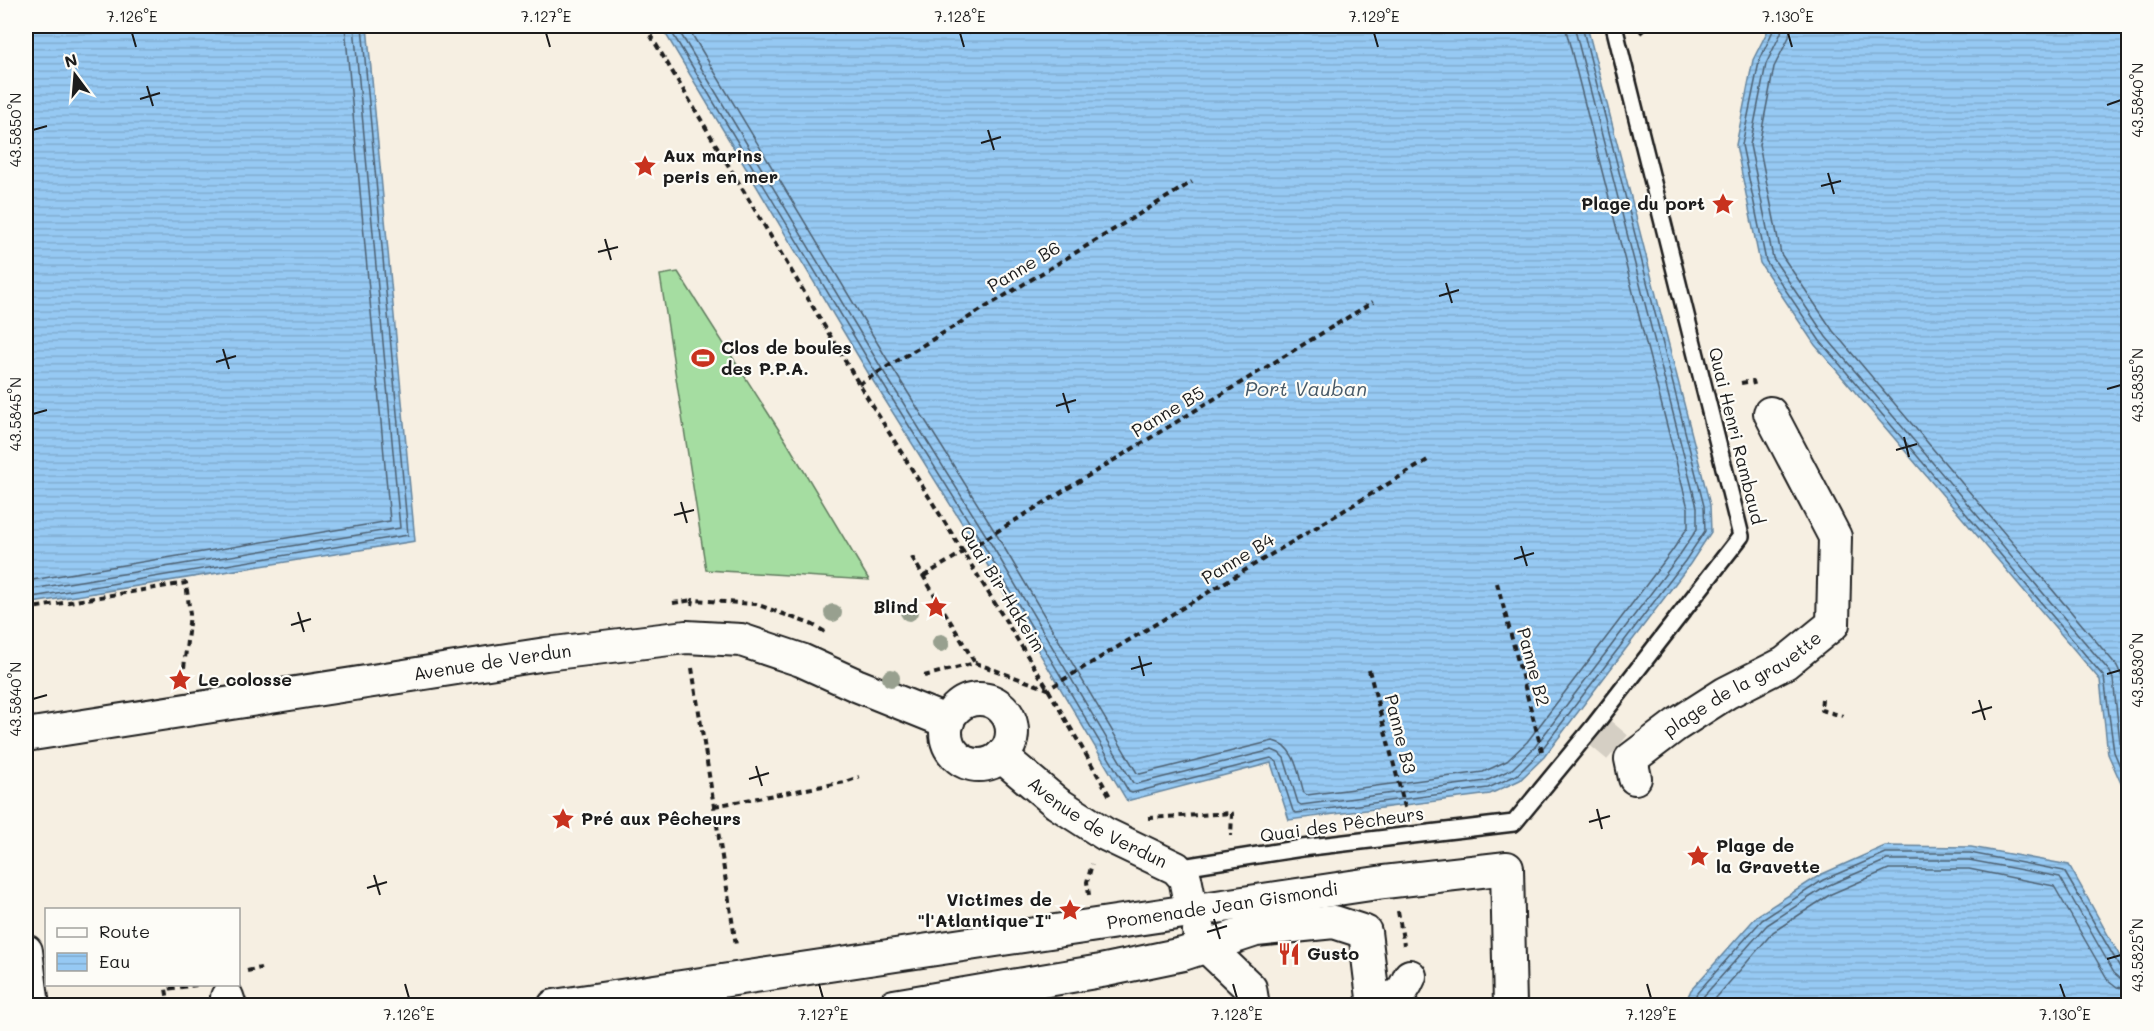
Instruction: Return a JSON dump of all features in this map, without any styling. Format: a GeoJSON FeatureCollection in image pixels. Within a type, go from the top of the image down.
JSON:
{"type":"FeatureCollection","features":[{"type":"Feature","properties":{"kind":"street","name":"plage de la gravette"},"geometry":{"type":"LineString","coordinates":[[1635,778],[1631,759],[1676,725],[1726,693],[1785,663],[1833,624],[1835,537],[1770,413]]}},
{"type":"Feature","properties":{"kind":"street","name":"Avenue de Verdun"},"geometry":{"type":"LineString","coordinates":[[26,735],[546,654],[686,637],[741,640],[791,656],[948,722]]}},
{"type":"Feature","properties":{"kind":"street"},"geometry":{"type":"LineString","coordinates":[[982,699],[1002,708],[1012,727],[1012,737],[1008,748],[1001,756],[982,765],[971,764],[961,759],[948,743],[946,732],[953,712],[971,700],[982,699]]}},
{"type":"Feature","properties":{"kind":"street","name":"Avenue de Verdun"},"geometry":{"type":"LineString","coordinates":[[1001,756],[1058,803],[1182,880]]}},
{"type":"Feature","properties":{"kind":"street","name":"Promenade Jean Gismondi"},"geometry":{"type":"LineString","coordinates":[[554,1005],[1393,881],[1507,868],[1510,1005]]}},
{"type":"Feature","properties":{"kind":"street"},"geometry":{"type":"LineString","coordinates":[[894,1005],[1101,971],[1183,954],[1203,939],[1256,930],[1334,922],[1365,932],[1375,1004],[1403,991],[1410,976]]}},
{"type":"Feature","properties":{"kind":"street"},"geometry":{"type":"LineString","coordinates":[[1203,939],[1250,988],[1253,1005]]}},
{"type":"Feature","properties":{"kind":"street"},"geometry":{"type":"LineString","coordinates":[[26,951],[33,1005]]}},
{"type":"Feature","properties":{"kind":"lane","name":"Quai Henri Rambaud"},"geometry":{"type":"LineString","coordinates":[[1514,823],[1593,727],[1741,536],[1614,26]]}},
{"type":"Feature","properties":{"kind":"lane","name":"Quai des Pêcheurs"},"geometry":{"type":"LineString","coordinates":[[1182,880],[1231,860],[1302,848],[1514,823]]}},
{"type":"Feature","properties":{"kind":"path","name":"Quai Bir-Hakeim"},"geometry":{"type":"LineString","coordinates":[[645,26],[859,384],[1048,689],[1113,802]]}},
{"type":"Feature","properties":{"kind":"path"},"geometry":{"type":"LineString","coordinates":[[1636,36],[1648,26]]}},
{"type":"Feature","properties":{"kind":"path","name":"Panne B6"},"geometry":{"type":"LineString","coordinates":[[859,384],[1192,182]]}},
{"type":"Feature","properties":{"kind":"path","name":"Panne B5"},"geometry":{"type":"LineString","coordinates":[[924,576],[1373,302]]}},
{"type":"Feature","properties":{"kind":"path"},"geometry":{"type":"LineString","coordinates":[[1741,383],[1753,381]]}},
{"type":"Feature","properties":{"kind":"path","name":"Panne B4"},"geometry":{"type":"LineString","coordinates":[[1048,689],[1431,458]]}},
{"type":"Feature","properties":{"kind":"path"},"geometry":{"type":"LineString","coordinates":[[912,556],[975,663]]}},
{"type":"Feature","properties":{"kind":"path","name":"Panne B2"},"geometry":{"type":"LineString","coordinates":[[1497,583],[1544,757]]}},
{"type":"Feature","properties":{"kind":"path"},"geometry":{"type":"LineString","coordinates":[[26,609],[186,584],[190,614],[183,676]]}},
{"type":"Feature","properties":{"kind":"path"},"geometry":{"type":"LineString","coordinates":[[736,948],[686,637],[693,600],[756,604],[813,625],[831,636]]}},
{"type":"Feature","properties":{"kind":"path"},"geometry":{"type":"LineString","coordinates":[[915,673],[924,676],[975,663],[1048,689]]}},
{"type":"Feature","properties":{"kind":"path","name":"Panne B3"},"geometry":{"type":"LineString","coordinates":[[1370,670],[1404,806]]}},
{"type":"Feature","properties":{"kind":"path"},"geometry":{"type":"LineString","coordinates":[[1822,699],[1821,710],[1843,716]]}},
{"type":"Feature","properties":{"kind":"path"},"geometry":{"type":"LineString","coordinates":[[714,806],[845,782],[859,777]]}},
{"type":"Feature","properties":{"kind":"path"},"geometry":{"type":"LineString","coordinates":[[1144,819],[1232,813],[1231,860]]}},
{"type":"Feature","properties":{"kind":"path"},"geometry":{"type":"LineString","coordinates":[[1393,881],[1410,976]]}},
{"type":"Feature","properties":{"kind":"path"},"geometry":{"type":"LineString","coordinates":[[240,981],[261,968]]}},
{"type":"Feature","properties":{"kind":"path"},"geometry":{"type":"LineString","coordinates":[[169,1005],[166,989],[225,990]]}},
{"type":"Feature","properties":{"kind":"green space","name":"Clos de boules des P.P.A."},"geometry":{"type":"Polygon","coordinates":[[[678,272],[786,441],[869,580],[706,570],[660,275],[678,272]]]}},
{"type":"Feature","properties":{"kind":"water"},"geometry":{"type":"Polygon","coordinates":[[[26,26],[367,26],[415,541],[26,604],[26,26]]]}},
{"type":"Feature","properties":{"kind":"water","name":"Port Vauban"},"geometry":{"type":"Polygon","coordinates":[[[661,26],[1587,26],[1710,505],[1711,532],[1690,564],[1544,757],[1520,780],[1490,794],[1289,820],[1271,763],[1127,801],[975,544],[870,376],[661,26]]]}},
{"type":"Feature","properties":{"kind":"water"},"geometry":{"type":"Polygon","coordinates":[[[1770,26],[2128,26],[2128,799],[2108,754],[2100,680],[1815,345],[1760,263],[1736,145],[1753,60],[1770,26]]]}},
{"type":"Feature","properties":{"kind":"water"},"geometry":{"type":"Polygon","coordinates":[[[1885,846],[1971,847],[2069,865],[2128,971],[2128,1005],[1684,1005],[1691,990],[1758,915],[1820,875],[1885,846]]]}},
{"type":"Feature","properties":{"kind":"tunnel"},"geometry":{"type":"LineString","coordinates":[[1593,727],[1631,759]]}},
{"type":"Feature","properties":{"kind":"place","name":"Aux marins peris en mer"},"geometry":{"type":"Point","coordinates":[645,166]}},
{"type":"Feature","properties":{"kind":"place","name":"Plage du port"},"geometry":{"type":"Point","coordinates":[1723,204]}},
{"type":"Feature","properties":{"kind":"place","name":"Clos de boules des P.P.A."},"geometry":{"type":"Point","coordinates":[703,358]}},
{"type":"Feature","properties":{"kind":"place","name":"Blind"},"geometry":{"type":"Point","coordinates":[936,607]}},
{"type":"Feature","properties":{"kind":"place","name":"Le colosse"},"geometry":{"type":"Point","coordinates":[180,680]}},
{"type":"Feature","properties":{"kind":"place","name":"Pré aux Pêcheurs"},"geometry":{"type":"Point","coordinates":[563,819]}},
{"type":"Feature","properties":{"kind":"place","name":"Plage de la Gravette"},"geometry":{"type":"Point","coordinates":[1698,856]}},
{"type":"Feature","properties":{"kind":"place","name":"Victimes de \"l'Atlantique I\""},"geometry":{"type":"Point","coordinates":[1070,910]}},
{"type":"Feature","properties":{"kind":"place","name":"Gusto"},"geometry":{"type":"Point","coordinates":[1289,954]}}]}
